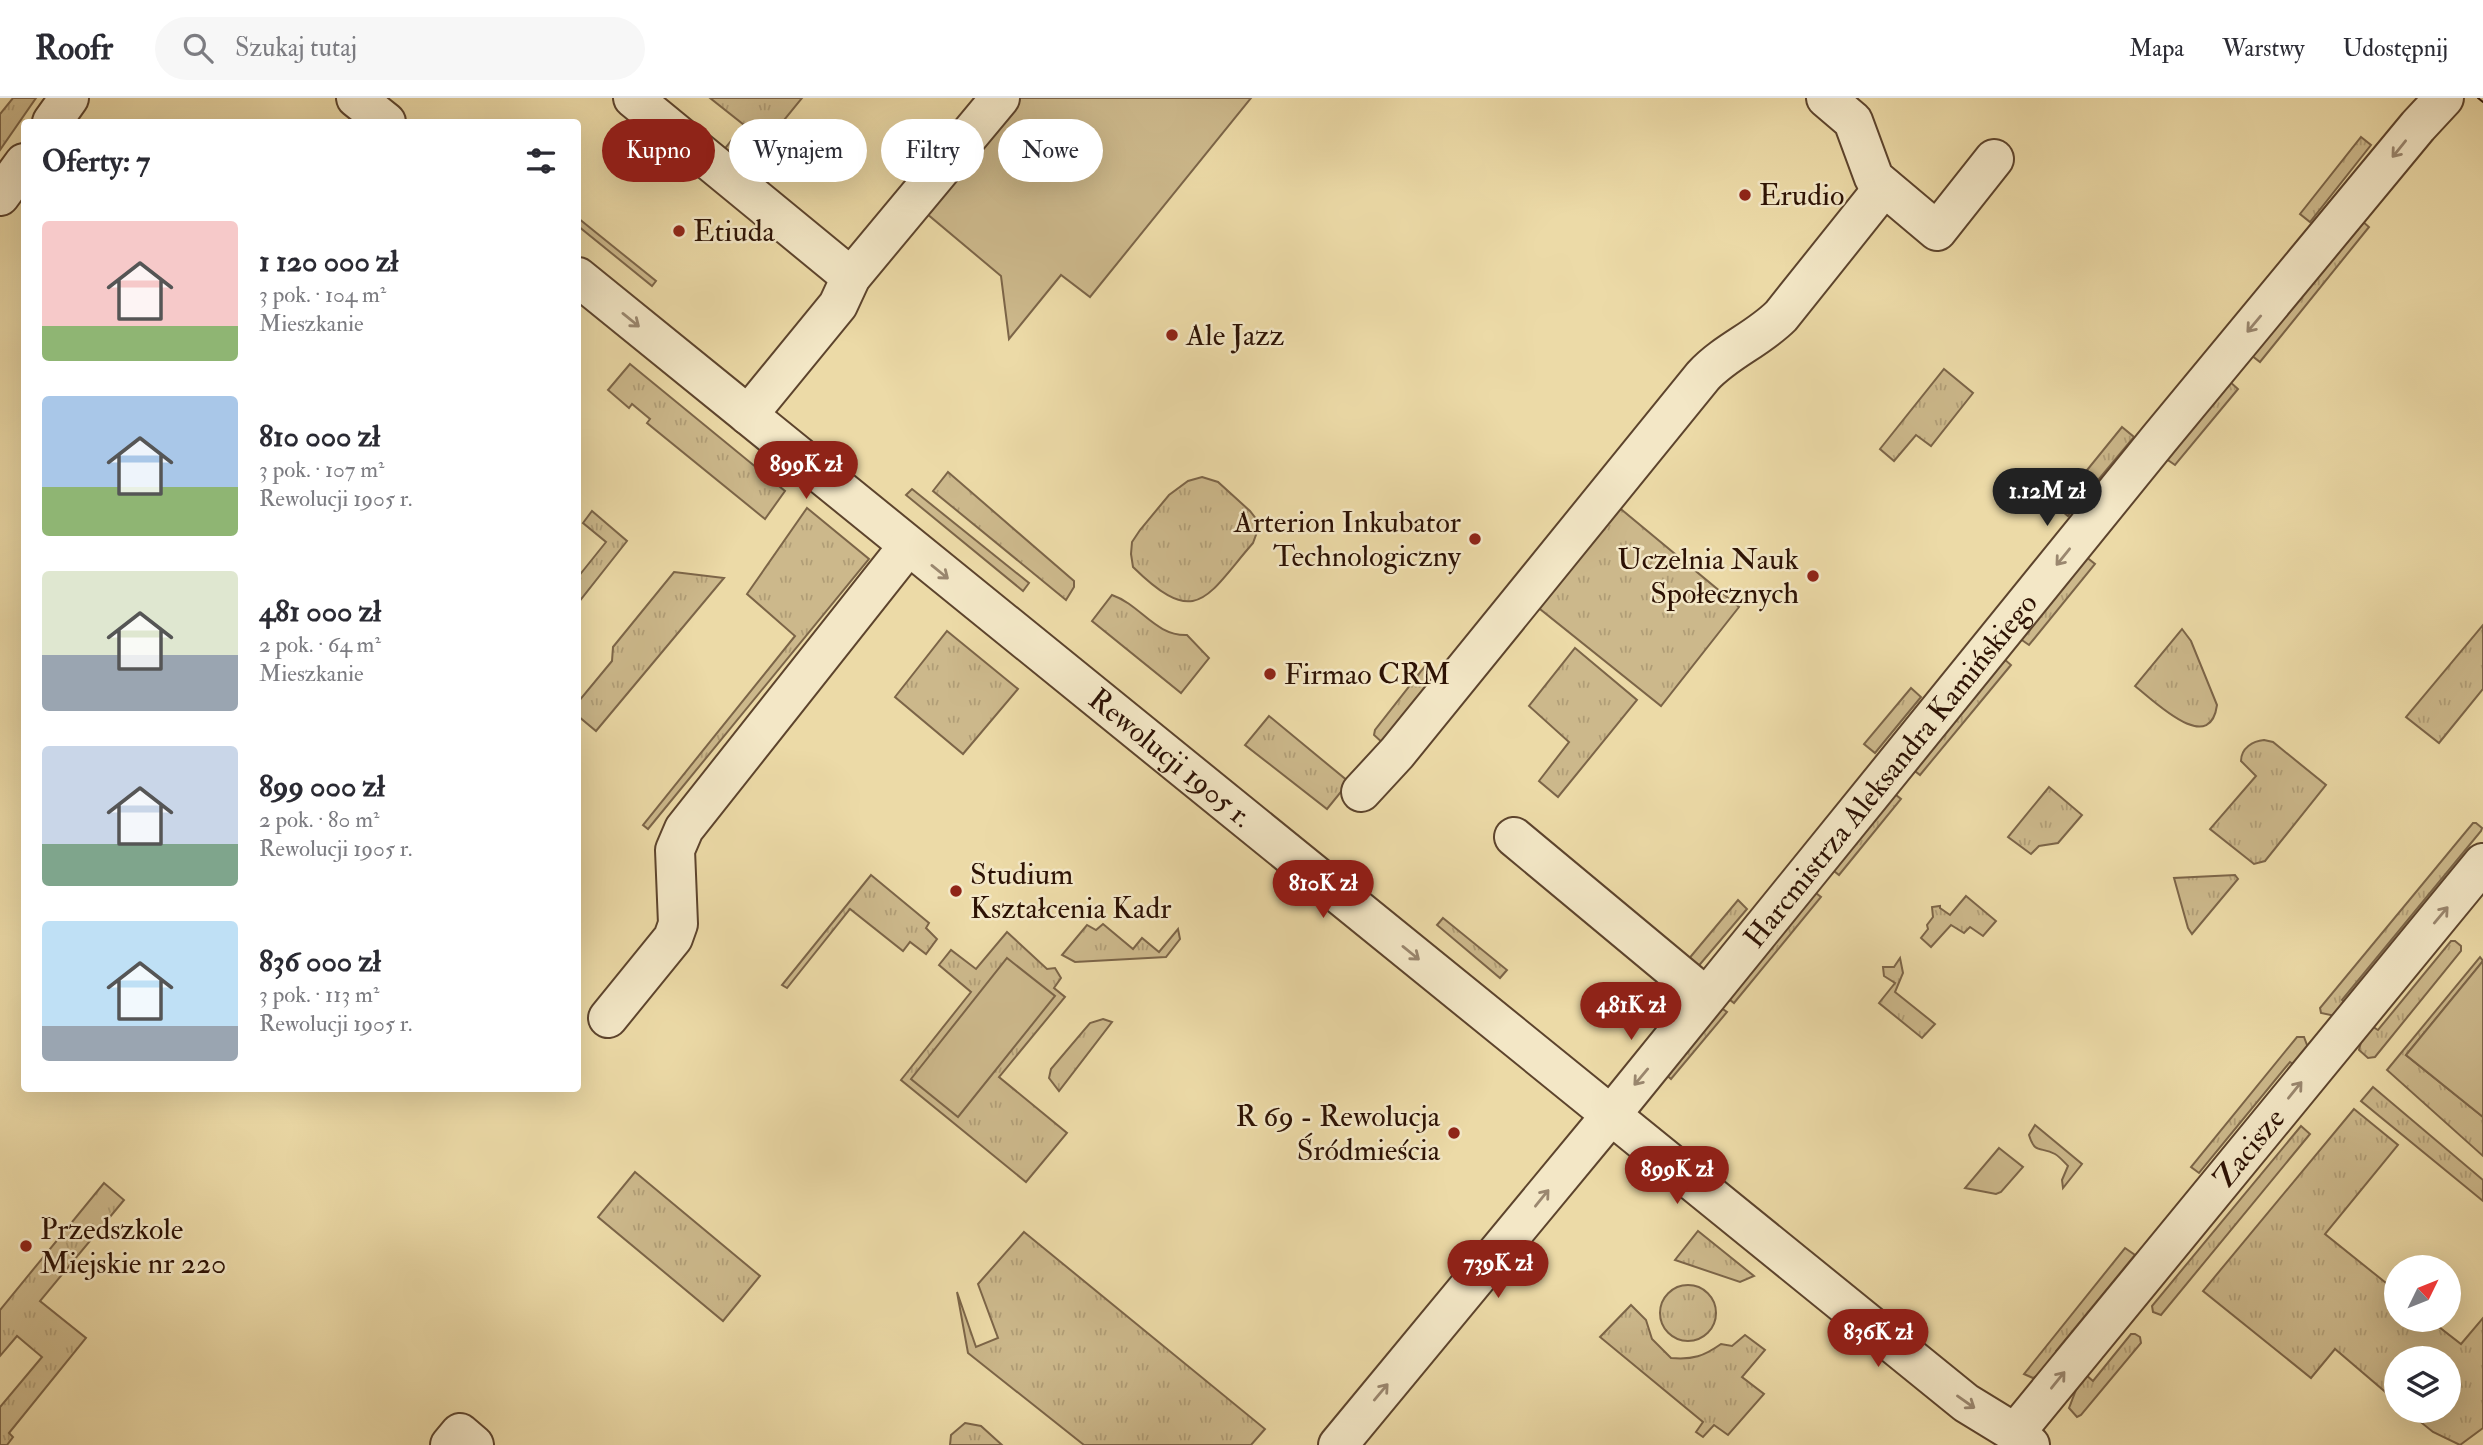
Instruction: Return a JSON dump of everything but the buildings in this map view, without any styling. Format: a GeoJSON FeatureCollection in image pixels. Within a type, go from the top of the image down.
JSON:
{"type":"FeatureCollection","features":[{"type":"Feature","properties":{"kind":"street"},"geometry":{"type":"LineString","coordinates":[[54,119],[69,98]]}},
{"type":"Feature","properties":{"kind":"street"},"geometry":{"type":"LineString","coordinates":[[356,98],[382,119]]}},
{"type":"Feature","properties":{"kind":"street"},"geometry":{"type":"LineString","coordinates":[[633,98],[851,277]]}},
{"type":"Feature","properties":{"kind":"street"},"geometry":{"type":"LineString","coordinates":[[748,415],[838,305],[851,277],[1000,98]]}},
{"type":"Feature","properties":{"kind":"street"},"geometry":{"type":"LineString","coordinates":[[1826,98],[1853,121],[1872,174],[1937,231],[1994,159]]}},
{"type":"Feature","properties":{"kind":"street","name":"Harcmistrza Aleksandra Kamińskiego"},"geometry":{"type":"LineString","coordinates":[[1338,1445],[1611,1115],[2167,428],[2444,98]]}},
{"type":"Feature","properties":{"kind":"street"},"geometry":{"type":"LineString","coordinates":[[0,196],[21,167]]}},
{"type":"Feature","properties":{"kind":"street"},"geometry":{"type":"LineString","coordinates":[[1361,792],[1405,743],[1703,376],[1726,354],[1769,328],[1781,316],[1884,187]]}},
{"type":"Feature","properties":{"kind":"street","name":"Rewolucji 1905 r."},"geometry":{"type":"LineString","coordinates":[[581,279],[1966,1403],[2022,1439]]}},
{"type":"Feature","properties":{"kind":"street"},"geometry":{"type":"LineString","coordinates":[[608,1018],[676,931],[675,850],[684,828],[908,546]]}},
{"type":"Feature","properties":{"kind":"street"},"geometry":{"type":"LineString","coordinates":[[1514,837],[1705,996]]}},
{"type":"Feature","properties":{"kind":"street","name":"Zacisze"},"geometry":{"type":"LineString","coordinates":[[2022,1439],[2483,863]]}},
{"type":"Feature","properties":{"kind":"street"},"geometry":{"type":"LineString","coordinates":[[450,1445],[460,1433],[474,1445]]}},
{"type":"Feature","properties":{"kind":"green space"},"geometry":{"type":"Polygon","coordinates":[[[13,98],[36,98],[0,150],[0,114],[13,98]]]}},
{"type":"Feature","properties":{"kind":"green space"},"geometry":{"type":"Polygon","coordinates":[[[710,98],[802,98],[785,119],[736,119],[710,98]]]}},
{"type":"Feature","properties":{"kind":"green space"},"geometry":{"type":"Polygon","coordinates":[[[1020,98],[1251,98],[1090,297],[1061,275],[1009,339],[1001,276],[926,213],[951,182],[984,182],[984,142],[998,125],[998,182],[1103,182],[1103,119],[1003,119],[1020,98]]]}},
{"type":"Feature","properties":{"kind":"green space"},"geometry":{"type":"Polygon","coordinates":[[[2361,137],[2371,145],[2310,222],[2300,214],[2361,137]]]}},
{"type":"Feature","properties":{"kind":"green space"},"geometry":{"type":"Polygon","coordinates":[[[729,143],[729,158],[722,152],[729,143]]]}},
{"type":"Feature","properties":{"kind":"green space"},"geometry":{"type":"Polygon","coordinates":[[[581,220],[656,281],[652,286],[581,228],[581,220]]]}},
{"type":"Feature","properties":{"kind":"green space"},"geometry":{"type":"Polygon","coordinates":[[[2361,220],[2369,227],[2260,362],[2251,355],[2361,220]]]}},
{"type":"Feature","properties":{"kind":"green space"},"geometry":{"type":"Polygon","coordinates":[[[630,364],[785,491],[765,519],[647,423],[650,419],[632,404],[629,408],[608,390],[630,364]]]}},
{"type":"Feature","properties":{"kind":"green space"},"geometry":{"type":"Polygon","coordinates":[[[1944,369],[1973,393],[1931,446],[1916,435],[1894,461],[1880,449],[1944,369]]]}},
{"type":"Feature","properties":{"kind":"green space"},"geometry":{"type":"Polygon","coordinates":[[[2229,381],[2238,389],[2175,465],[2165,458],[2229,381]]]}},
{"type":"Feature","properties":{"kind":"green space"},"geometry":{"type":"Polygon","coordinates":[[[2122,427],[2134,437],[2068,516],[2057,507],[2122,427]]]}},
{"type":"Feature","properties":{"kind":"green space"},"geometry":{"type":"Polygon","coordinates":[[[948,472],[1074,581],[1074,587],[1066,600],[933,491],[948,472]]]}},
{"type":"Feature","properties":{"kind":"green space"},"geometry":{"type":"Polygon","coordinates":[[[1202,477],[1218,482],[1250,511],[1257,520],[1257,532],[1253,543],[1211,591],[1199,599],[1187,601],[1172,597],[1133,567],[1132,542],[1169,495],[1188,481],[1202,477]]]}},
{"type":"Feature","properties":{"kind":"green space"},"geometry":{"type":"Polygon","coordinates":[[[912,489],[1029,583],[1023,591],[906,495],[912,489]]]}},
{"type":"Feature","properties":{"kind":"green space"},"geometry":{"type":"Polygon","coordinates":[[[1616,505],[1739,607],[1661,706],[1535,605],[1616,505]]]}},
{"type":"Feature","properties":{"kind":"green space"},"geometry":{"type":"Polygon","coordinates":[[[807,508],[869,559],[648,829],[643,825],[795,636],[747,594],[807,508]]]}},
{"type":"Feature","properties":{"kind":"green space"},"geometry":{"type":"Polygon","coordinates":[[[592,511],[627,541],[581,599],[581,573],[606,542],[583,523],[592,511]]]}},
{"type":"Feature","properties":{"kind":"green space"},"geometry":{"type":"Polygon","coordinates":[[[2085,556],[2095,564],[2029,645],[2019,638],[2085,556]]]}},
{"type":"Feature","properties":{"kind":"green space"},"geometry":{"type":"Polygon","coordinates":[[[674,572],[724,578],[596,731],[581,718],[581,698],[612,661],[613,647],[674,572]]]}},
{"type":"Feature","properties":{"kind":"green space"},"geometry":{"type":"Polygon","coordinates":[[[1112,595],[1166,631],[1187,635],[1209,658],[1181,693],[1092,621],[1112,595]]]}},
{"type":"Feature","properties":{"kind":"green space"},"geometry":{"type":"Polygon","coordinates":[[[2483,625],[2483,689],[2439,743],[2406,717],[2483,625]]]}},
{"type":"Feature","properties":{"kind":"green space"},"geometry":{"type":"Polygon","coordinates":[[[2182,629],[2191,641],[2217,705],[2212,720],[2204,726],[2193,726],[2180,720],[2135,686],[2182,629]]]}},
{"type":"Feature","properties":{"kind":"green space"},"geometry":{"type":"Polygon","coordinates":[[[947,631],[1018,689],[963,754],[895,697],[947,631]]]}},
{"type":"Feature","properties":{"kind":"green space"},"geometry":{"type":"Polygon","coordinates":[[[1575,648],[1637,700],[1558,797],[1539,781],[1569,742],[1529,706],[1575,648]]]}},
{"type":"Feature","properties":{"kind":"green space"},"geometry":{"type":"Polygon","coordinates":[[[2003,658],[2011,665],[1920,775],[1911,768],[2003,658]]]}},
{"type":"Feature","properties":{"kind":"green space"},"geometry":{"type":"Polygon","coordinates":[[[1426,665],[1441,676],[1385,745],[1374,735],[1375,730],[1426,665]]]}},
{"type":"Feature","properties":{"kind":"green space"},"geometry":{"type":"Polygon","coordinates":[[[1911,688],[1921,697],[1875,753],[1864,744],[1911,688]]]}},
{"type":"Feature","properties":{"kind":"green space"},"geometry":{"type":"Polygon","coordinates":[[[1269,716],[1349,782],[1327,809],[1245,745],[1269,716]]]}},
{"type":"Feature","properties":{"kind":"green space"},"geometry":{"type":"Polygon","coordinates":[[[2264,740],[2273,742],[2326,785],[2265,861],[2254,864],[2210,829],[2256,776],[2241,761],[2242,756],[2248,746],[2264,740]]]}},
{"type":"Feature","properties":{"kind":"green space"},"geometry":{"type":"Polygon","coordinates":[[[2049,787],[2082,815],[2058,843],[2039,846],[2031,854],[2008,837],[2049,787]]]}},
{"type":"Feature","properties":{"kind":"green space"},"geometry":{"type":"Polygon","coordinates":[[[1891,791],[1901,799],[1839,875],[1829,867],[1891,791]]]}},
{"type":"Feature","properties":{"kind":"green space"},"geometry":{"type":"Polygon","coordinates":[[[2473,823],[2482,828],[2481,831],[2342,1000],[2352,1009],[2340,1017],[2321,1013],[2320,1008],[2473,823]]]}},
{"type":"Feature","properties":{"kind":"green space"},"geometry":{"type":"Polygon","coordinates":[[[871,875],[929,923],[926,928],[937,939],[926,954],[910,942],[903,951],[850,909],[787,988],[782,985],[871,875]]]}},
{"type":"Feature","properties":{"kind":"green space"},"geometry":{"type":"Polygon","coordinates":[[[2235,875],[2238,879],[2192,934],[2174,878],[2235,875]]]}},
{"type":"Feature","properties":{"kind":"green space"},"geometry":{"type":"Polygon","coordinates":[[[1812,890],[1821,897],[1734,1003],[1725,996],[1812,890]]]}},
{"type":"Feature","properties":{"kind":"green space"},"geometry":{"type":"Polygon","coordinates":[[[1966,896],[1996,921],[1983,936],[1970,927],[1964,933],[1951,925],[1931,947],[1921,938],[1933,917],[1932,907],[1940,906],[1950,915],[1966,896]]]}},
{"type":"Feature","properties":{"kind":"green space"},"geometry":{"type":"Polygon","coordinates":[[[1738,900],[1747,909],[1696,969],[1687,961],[1738,900]]]}},
{"type":"Feature","properties":{"kind":"green space"},"geometry":{"type":"Polygon","coordinates":[[[1443,918],[1507,970],[1500,978],[1437,925],[1443,918]]]}},
{"type":"Feature","properties":{"kind":"green space"},"geometry":{"type":"Polygon","coordinates":[[[1103,924],[1133,949],[1142,938],[1159,952],[1178,929],[1180,939],[1166,957],[1075,962],[1062,955],[1087,925],[1096,930],[1103,924]]]}},
{"type":"Feature","properties":{"kind":"green space"},"geometry":{"type":"Polygon","coordinates":[[[1007,932],[1047,969],[1055,968],[1061,978],[1054,988],[1065,997],[999,1077],[1067,1133],[1026,1182],[901,1080],[971,992],[939,965],[951,950],[976,969],[1007,932]]]}},
{"type":"Feature","properties":{"kind":"green space"},"geometry":{"type":"Polygon","coordinates":[[[2451,941],[2461,946],[2461,951],[2375,1057],[2368,1058],[2359,1050],[2364,1030],[2370,1025],[2378,1030],[2451,941]]]}},
{"type":"Feature","properties":{"kind":"green space"},"geometry":{"type":"Polygon","coordinates":[[[2480,957],[2483,961],[2406,1055],[2483,1117],[2483,1156],[2387,1070],[2480,957]]]}},
{"type":"Feature","properties":{"kind":"green space"},"geometry":{"type":"Polygon","coordinates":[[[1007,958],[1055,996],[958,1117],[911,1079],[1007,958]]]}},
{"type":"Feature","properties":{"kind":"green space"},"geometry":{"type":"Polygon","coordinates":[[[1900,958],[1903,973],[1895,992],[1935,1024],[1922,1038],[1879,1003],[1895,983],[1884,976],[1883,967],[1894,967],[1900,958]]]}},
{"type":"Feature","properties":{"kind":"green space"},"geometry":{"type":"Polygon","coordinates":[[[2483,961],[2483,1117],[2406,1055],[2483,961]]]}},
{"type":"Feature","properties":{"kind":"green space"},"geometry":{"type":"Polygon","coordinates":[[[1717,1005],[1727,1012],[1671,1079],[1663,1072],[1717,1005]]]}},
{"type":"Feature","properties":{"kind":"green space"},"geometry":{"type":"Polygon","coordinates":[[[1103,1019],[1112,1022],[1059,1091],[1049,1078],[1051,1069],[1090,1023],[1103,1019]]]}},
{"type":"Feature","properties":{"kind":"green space"},"geometry":{"type":"Polygon","coordinates":[[[2297,1037],[2304,1037],[2310,1053],[2297,1067],[2290,1062],[2199,1173],[2191,1167],[2297,1037]]]}},
{"type":"Feature","properties":{"kind":"green space"},"geometry":{"type":"Polygon","coordinates":[[[2373,1087],[2483,1180],[2483,1201],[2361,1101],[2373,1087]]]}},
{"type":"Feature","properties":{"kind":"green space"},"geometry":{"type":"Polygon","coordinates":[[[2354,1109],[2398,1145],[2325,1234],[2384,1281],[2384,1332],[2446,1332],[2461,1344],[2483,1318],[2483,1428],[2460,1445],[2433,1432],[2422,1423],[2461,1423],[2461,1346],[2384,1346],[2384,1391],[2335,1349],[2311,1378],[2203,1291],[2354,1109]]]}},
{"type":"Feature","properties":{"kind":"green space"},"geometry":{"type":"Polygon","coordinates":[[[2035,1125],[2082,1164],[2063,1188],[2062,1180],[2068,1166],[2055,1154],[2036,1148],[2029,1135],[2035,1125]]]}},
{"type":"Feature","properties":{"kind":"green space"},"geometry":{"type":"Polygon","coordinates":[[[2301,1126],[2310,1134],[2161,1315],[2153,1312],[2152,1306],[2301,1126]]]}},
{"type":"Feature","properties":{"kind":"green space"},"geometry":{"type":"Polygon","coordinates":[[[1999,1148],[2023,1167],[2001,1192],[1996,1194],[1965,1188],[1999,1148]]]}},
{"type":"Feature","properties":{"kind":"green space"},"geometry":{"type":"Polygon","coordinates":[[[635,1172],[760,1276],[723,1321],[598,1217],[635,1172]]]}},
{"type":"Feature","properties":{"kind":"green space"},"geometry":{"type":"Polygon","coordinates":[[[104,1183],[124,1200],[40,1301],[86,1338],[9,1433],[13,1437],[7,1445],[0,1445],[0,1407],[42,1357],[17,1336],[0,1356],[0,1310],[104,1183]]]}},
{"type":"Feature","properties":{"kind":"green space"},"geometry":{"type":"Polygon","coordinates":[[[1698,1231],[1754,1276],[1740,1282],[1675,1260],[1698,1231]]]}},
{"type":"Feature","properties":{"kind":"green space"},"geometry":{"type":"Polygon","coordinates":[[[1024,1232],[1265,1429],[1251,1445],[1084,1445],[968,1353],[957,1292],[976,1347],[998,1338],[978,1284],[1024,1232]]]}},
{"type":"Feature","properties":{"kind":"green space"},"geometry":{"type":"Polygon","coordinates":[[[2125,1248],[2135,1255],[2056,1351],[2061,1360],[2033,1378],[2024,1374],[2125,1248]]]}},
{"type":"Feature","properties":{"kind":"green space"},"geometry":{"type":"Polygon","coordinates":[[[1682,1285],[1694,1285],[1704,1289],[1712,1297],[1716,1313],[1712,1329],[1704,1337],[1694,1341],[1682,1341],[1672,1337],[1664,1329],[1660,1319],[1660,1307],[1664,1297],[1672,1289],[1682,1285]]]}},
{"type":"Feature","properties":{"kind":"green space"},"geometry":{"type":"Polygon","coordinates":[[[1631,1305],[1646,1320],[1652,1339],[1671,1358],[1698,1356],[1721,1344],[1732,1346],[1745,1335],[1765,1350],[1742,1377],[1764,1394],[1728,1435],[1714,1425],[1703,1437],[1696,1432],[1703,1422],[1600,1337],[1631,1305]]]}},
{"type":"Feature","properties":{"kind":"green space"},"geometry":{"type":"Polygon","coordinates":[[[2131,1334],[2140,1337],[2141,1343],[2077,1417],[2069,1408],[2081,1377],[2086,1375],[2093,1381],[2131,1334]]]}},
{"type":"Feature","properties":{"kind":"green space"},"geometry":{"type":"Polygon","coordinates":[[[965,1423],[981,1426],[1002,1445],[950,1445],[951,1435],[965,1423]]]}},
{"type":"Feature","properties":{"kind":"tram line"},"geometry":{"type":"LineString","coordinates":[[2478,98],[2483,102]]}},
{"type":"Feature","properties":{"kind":"place","name":"Erudio"},"geometry":{"type":"Point","coordinates":[1745,195]}},
{"type":"Feature","properties":{"kind":"place","name":"Etiuda"},"geometry":{"type":"Point","coordinates":[679,231]}},
{"type":"Feature","properties":{"kind":"place","name":"Ale Jazz"},"geometry":{"type":"Point","coordinates":[1172,335]}},
{"type":"Feature","properties":{"kind":"place","name":"Arterion Inkubator Technologiczny"},"geometry":{"type":"Point","coordinates":[1475,539]}},
{"type":"Feature","properties":{"kind":"place","name":"Uczelnia Nauk Społecznych"},"geometry":{"type":"Point","coordinates":[1813,576]}},
{"type":"Feature","properties":{"kind":"place","name":"Firmao CRM"},"geometry":{"type":"Point","coordinates":[1270,674]}},
{"type":"Feature","properties":{"kind":"place","name":"Studium Kształcenia Kadr"},"geometry":{"type":"Point","coordinates":[956,891]}},
{"type":"Feature","properties":{"kind":"place","name":"R 69 - Rewolucja Śródmieścia"},"geometry":{"type":"Point","coordinates":[1454,1133]}},
{"type":"Feature","properties":{"kind":"place","name":"Przedszkole Miejskie nr 220"},"geometry":{"type":"Point","coordinates":[26,1246]}}]}
